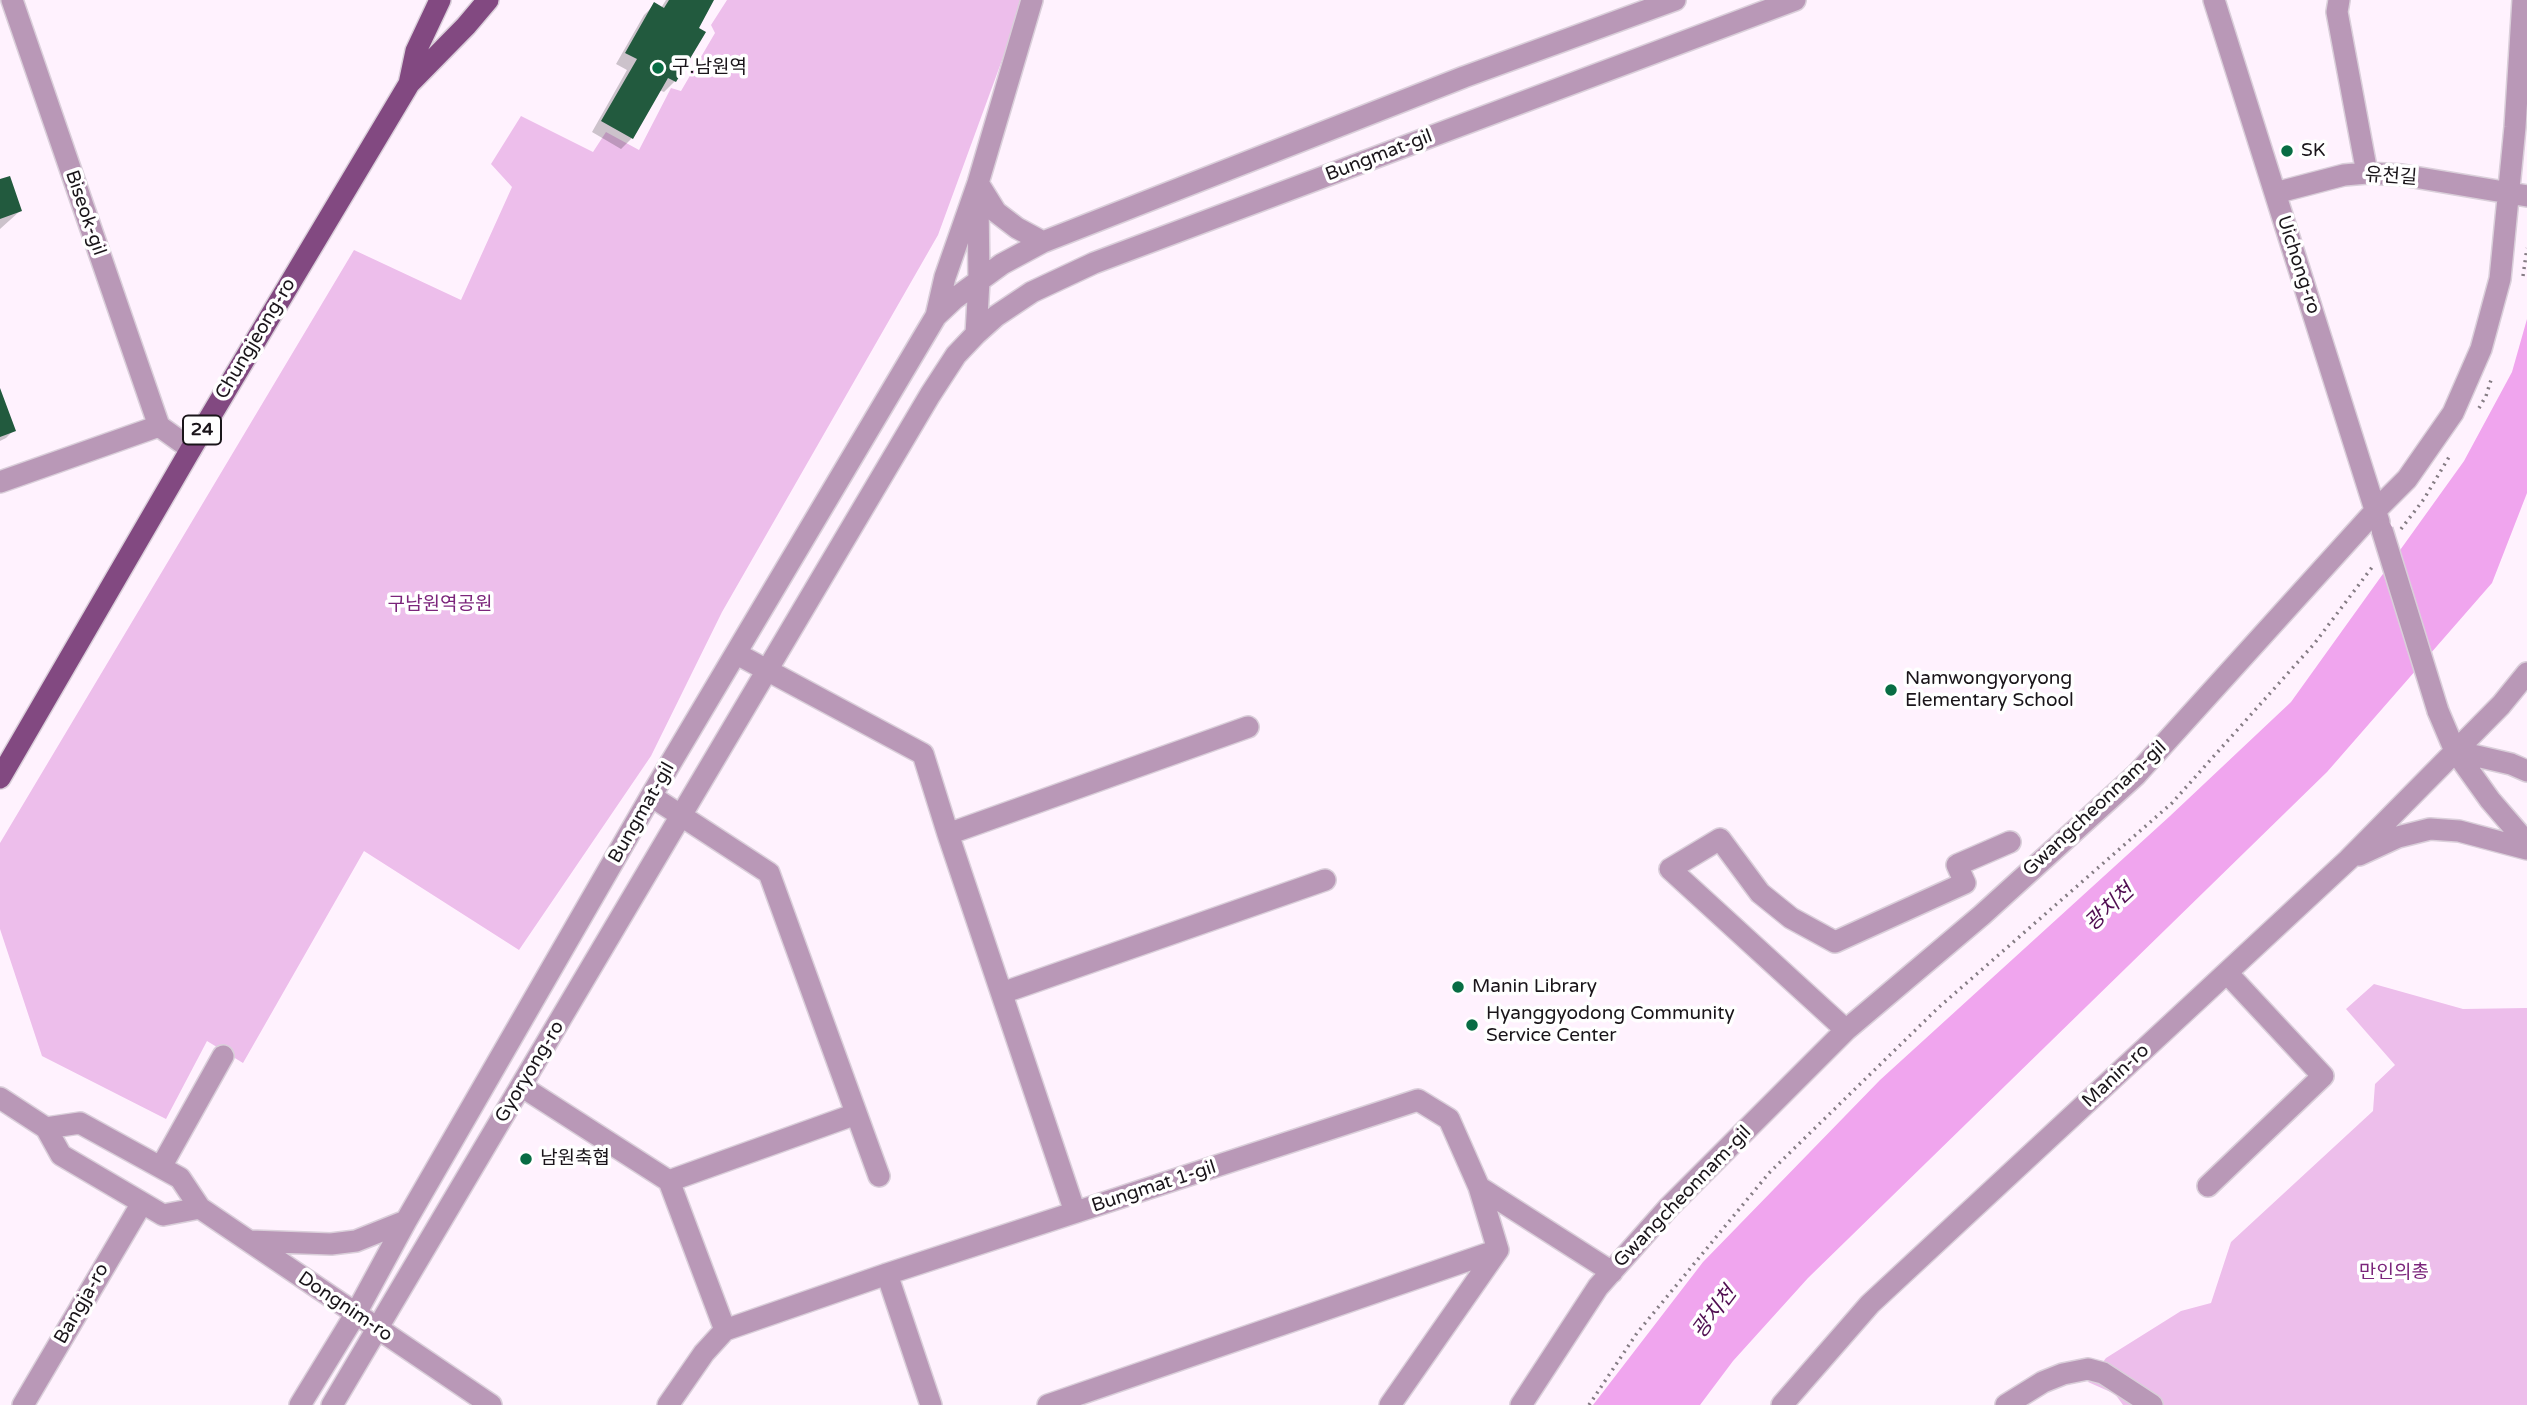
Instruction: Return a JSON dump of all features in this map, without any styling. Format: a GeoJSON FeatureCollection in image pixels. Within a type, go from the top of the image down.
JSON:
{"type":"FeatureCollection","features":[{"type":"Feature","properties":{"kind":"main road","name":"Chungjeong-ro"},"geometry":{"type":"LineString","coordinates":[[409,84],[416,51],[440,0]]}},
{"type":"Feature","properties":{"kind":"main road","name":"Chungjeong-ro"},"geometry":{"type":"LineString","coordinates":[[0,778],[191,449],[409,84],[488,0]]}},
{"type":"Feature","properties":{"kind":"street","name":"Biseok-gil"},"geometry":{"type":"LineString","coordinates":[[12,0],[159,426]]}},
{"type":"Feature","properties":{"kind":"street","name":"Bungmat-gil"},"geometry":{"type":"LineString","coordinates":[[936,316],[945,277],[978,183],[1032,0]]}},
{"type":"Feature","properties":{"kind":"street","name":"Bungmat-gil"},"geometry":{"type":"LineString","coordinates":[[300,1405],[355,1315],[406,1221],[652,796],[936,316],[954,299],[1002,264],[1043,242],[1464,77],[1675,0]]}},
{"type":"Feature","properties":{"kind":"street","name":"Bungmat-gil"},"geometry":{"type":"LineString","coordinates":[[682,814],[930,395],[956,355],[996,316],[1032,292],[1094,263],[1795,0]]}},
{"type":"Feature","properties":{"kind":"street","name":"Uichong-ro"},"geometry":{"type":"LineString","coordinates":[[2214,0],[2275,193],[2386,523],[2438,711],[2455,751]]}},
{"type":"Feature","properties":{"kind":"street"},"geometry":{"type":"LineString","coordinates":[[2339,0],[2337,12],[2367,173]]}},
{"type":"Feature","properties":{"kind":"street","name":"Gwangcheonnam-gil"},"geometry":{"type":"LineString","coordinates":[[1521,1405],[1598,1287],[1669,1207],[1846,1030],[1982,915],[2136,775],[2386,523],[2407,478],[2453,414],[2481,349],[2500,279],[2520,195],[2515,127],[2523,0]]}},
{"type":"Feature","properties":{"kind":"street","name":"유천길"},"geometry":{"type":"LineString","coordinates":[[2275,193],[2344,175],[2367,173],[2402,175],[2520,195]]}},
{"type":"Feature","properties":{"kind":"street"},"geometry":{"type":"LineString","coordinates":[[978,183],[996,212],[1017,228],[1043,242]]}},
{"type":"Feature","properties":{"kind":"street","name":"Bungmat-gil"},"geometry":{"type":"LineString","coordinates":[[976,334],[979,281],[978,183]]}},
{"type":"Feature","properties":{"kind":"street"},"geometry":{"type":"LineString","coordinates":[[0,482],[159,426],[191,449]]}},
{"type":"Feature","properties":{"kind":"street"},"geometry":{"type":"LineString","coordinates":[[737,653],[767,672],[923,754],[1075,1212]]}},
{"type":"Feature","properties":{"kind":"street","name":"Manin-ro"},"geometry":{"type":"LineString","coordinates":[[1782,1405],[1870,1304],[2348,860],[2501,705],[2527,673]]}},
{"type":"Feature","properties":{"kind":"street"},"geometry":{"type":"LineString","coordinates":[[948,834],[1248,727]]}},
{"type":"Feature","properties":{"kind":"street"},"geometry":{"type":"LineString","coordinates":[[2455,751],[2511,764],[2527,771]]}},
{"type":"Feature","properties":{"kind":"street"},"geometry":{"type":"LineString","coordinates":[[2455,751],[2490,800],[2527,843]]}},
{"type":"Feature","properties":{"kind":"street"},"geometry":{"type":"LineString","coordinates":[[652,796],[769,873],[879,1176]]}},
{"type":"Feature","properties":{"kind":"street","name":"Gyoryong-ro"},"geometry":{"type":"LineString","coordinates":[[332,1405],[682,814]]}},
{"type":"Feature","properties":{"kind":"street"},"geometry":{"type":"LineString","coordinates":[[2348,860],[2399,837],[2430,829],[2459,831],[2527,849]]}},
{"type":"Feature","properties":{"kind":"street"},"geometry":{"type":"LineString","coordinates":[[1846,1030],[1670,869],[1720,839],[1760,893],[1791,918],[1835,942],[1965,884],[1957,865],[2010,842]]}},
{"type":"Feature","properties":{"kind":"street"},"geometry":{"type":"LineString","coordinates":[[1002,993],[1325,880]]}},
{"type":"Feature","properties":{"kind":"street"},"geometry":{"type":"LineString","coordinates":[[2208,1186],[2323,1076],[2227,973]]}},
{"type":"Feature","properties":{"kind":"street"},"geometry":{"type":"LineString","coordinates":[[161,1167],[223,1056]]}},
{"type":"Feature","properties":{"kind":"street"},"geometry":{"type":"LineString","coordinates":[[521,1086],[669,1181],[725,1330]]}},
{"type":"Feature","properties":{"kind":"street"},"geometry":{"type":"LineString","coordinates":[[0,1098],[46,1128],[61,1155],[163,1215],[200,1208]]}},
{"type":"Feature","properties":{"kind":"street","name":"Bungmat 1-gil"},"geometry":{"type":"LineString","coordinates":[[668,1405],[704,1353],[725,1330],[887,1274],[1418,1101],[1449,1119],[1479,1188],[1497,1250]]}},
{"type":"Feature","properties":{"kind":"street"},"geometry":{"type":"LineString","coordinates":[[669,1181],[856,1114]]}},
{"type":"Feature","properties":{"kind":"street","name":"Dongnim-ro"},"geometry":{"type":"LineString","coordinates":[[46,1128],[80,1123],[180,1178],[200,1208],[491,1405]]}},
{"type":"Feature","properties":{"kind":"street"},"geometry":{"type":"LineString","coordinates":[[1479,1188],[1612,1272]]}},
{"type":"Feature","properties":{"kind":"street","name":"Bangja-ro"},"geometry":{"type":"LineString","coordinates":[[23,1405],[142,1203]]}},
{"type":"Feature","properties":{"kind":"street"},"geometry":{"type":"LineString","coordinates":[[250,1241],[344,1243],[356,1241],[406,1221]]}},
{"type":"Feature","properties":{"kind":"street"},"geometry":{"type":"LineString","coordinates":[[1048,1405],[1497,1250]]}},
{"type":"Feature","properties":{"kind":"street"},"geometry":{"type":"LineString","coordinates":[[1390,1405],[1497,1250]]}},
{"type":"Feature","properties":{"kind":"street"},"geometry":{"type":"LineString","coordinates":[[887,1274],[932,1405]]}},
{"type":"Feature","properties":{"kind":"street"},"geometry":{"type":"LineString","coordinates":[[2006,1405],[2043,1382],[2063,1374],[2088,1369],[2104,1373],[2152,1405]]}},
{"type":"Feature","properties":{"kind":"path"},"geometry":{"type":"LineString","coordinates":[[2520,286],[2527,248]]}},
{"type":"Feature","properties":{"kind":"path"},"geometry":{"type":"LineString","coordinates":[[2473,419],[2487,396],[2494,372]]}},
{"type":"Feature","properties":{"kind":"path"},"geometry":{"type":"LineString","coordinates":[[2386,523],[2424,499],[2452,453]]}},
{"type":"Feature","properties":{"kind":"path"},"geometry":{"type":"LineString","coordinates":[[1588,1405],[1637,1333],[1769,1173],[1938,1008],[2172,803],[2314,644],[2376,562]]}},
{"type":"Feature","properties":{"kind":"green space","name":"구남원역공원"},"geometry":{"type":"Polygon","coordinates":[[[727,0],[1024,0],[938,235],[722,612],[651,756],[519,950],[364,851],[243,1063],[207,1041],[166,1119],[42,1056],[0,929],[0,843],[354,250],[461,300],[512,187],[491,164],[521,116],[593,152],[606,132],[639,150],[671,88],[681,91],[715,33],[711,25],[727,0]]]}},
{"type":"Feature","properties":{"kind":"green space","name":"만인의총"},"geometry":{"type":"Polygon","coordinates":[[[2374,984],[2463,1009],[2527,1008],[2527,1405],[2123,1405],[2115,1394],[2088,1382],[2106,1358],[2181,1311],[2211,1303],[2231,1242],[2373,1111],[2375,1084],[2395,1065],[2346,1009],[2374,984]]]}},
{"type":"Feature","properties":{"kind":"water","name":"광치천"},"geometry":{"type":"Polygon","coordinates":[[[2527,319],[2527,493],[2492,583],[2327,772],[1808,1278],[1733,1361],[1700,1405],[1593,1405],[1703,1262],[1880,1080],[2291,702],[2464,461],[2512,372],[2527,319]]]}},
{"type":"Feature","properties":{"kind":"building","name":"구.남원역"},"geometry":{"type":"Polygon","coordinates":[[[669,0],[714,0],[699,28],[706,32],[676,82],[668,78],[633,139],[601,121],[637,59],[625,53],[654,2],[664,8],[669,0]]]}},
{"type":"Feature","properties":{"kind":"building"},"geometry":{"type":"Polygon","coordinates":[[[10,176],[22,211],[0,219],[0,179],[10,176]]]}},
{"type":"Feature","properties":{"kind":"building"},"geometry":{"type":"Polygon","coordinates":[[[0,388],[16,431],[0,437],[0,388]]]}},
{"type":"Feature","properties":{"kind":"place","name":"구.남원역"},"geometry":{"type":"Point","coordinates":[658,68]}},
{"type":"Feature","properties":{"kind":"place","name":"SK"},"geometry":{"type":"Point","coordinates":[2287,151]}},
{"type":"Feature","properties":{"kind":"place","name":"Namwongyoryong Elementary School"},"geometry":{"type":"Point","coordinates":[1891,690]}},
{"type":"Feature","properties":{"kind":"place","name":"Manin Library"},"geometry":{"type":"Point","coordinates":[1458,987]}},
{"type":"Feature","properties":{"kind":"place","name":"Hyanggyodong Community Service Center"},"geometry":{"type":"Point","coordinates":[1472,1025]}},
{"type":"Feature","properties":{"kind":"place","name":"남원축협"},"geometry":{"type":"Point","coordinates":[526,1159]}}]}
